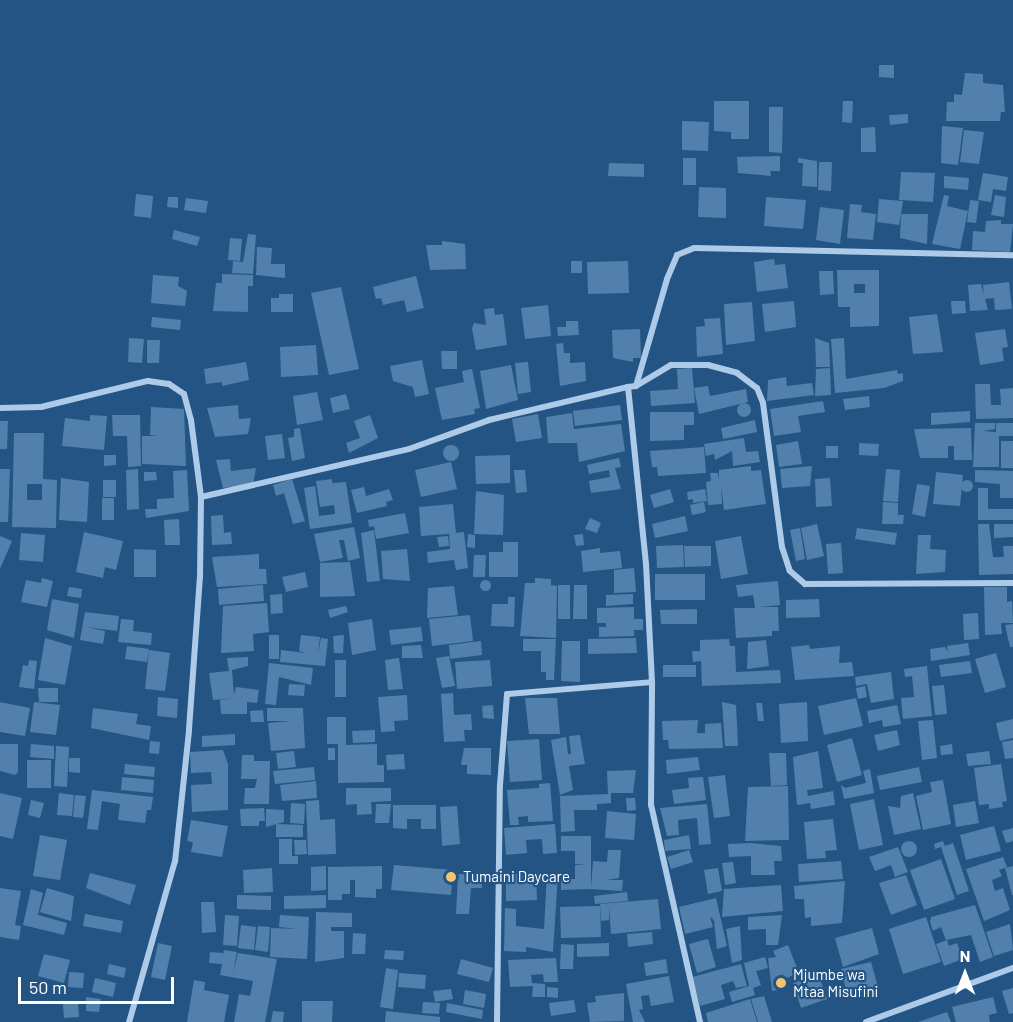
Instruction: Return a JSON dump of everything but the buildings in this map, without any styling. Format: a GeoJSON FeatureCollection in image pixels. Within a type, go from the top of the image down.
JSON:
{"type":"FeatureCollection","features":[{"type":"Feature","properties":{"kind":"street"},"geometry":{"type":"LineString","coordinates":[[636,386],[667,279],[683,249],[1013,255]]}},
{"type":"Feature","properties":{"kind":"street"},"geometry":{"type":"LineString","coordinates":[[201,497],[410,449],[489,420],[636,386],[671,365],[708,365],[737,373],[757,388],[763,403],[782,547],[790,571],[805,584],[1013,583]]}},
{"type":"Feature","properties":{"kind":"street"},"geometry":{"type":"LineString","coordinates":[[0,408],[41,407],[126,384],[169,384],[184,394],[201,497],[200,576],[189,731],[175,861],[129,1022]]}},
{"type":"Feature","properties":{"kind":"street"},"geometry":{"type":"LineString","coordinates":[[627,387],[646,564],[652,682],[651,805],[700,1022]]}},
{"type":"Feature","properties":{"kind":"street"},"geometry":{"type":"LineString","coordinates":[[497,1022],[500,785],[507,694],[652,682]]}},
{"type":"Feature","properties":{"kind":"street"},"geometry":{"type":"LineString","coordinates":[[866,1022],[1013,968]]}},
{"type":"Feature","properties":{"kind":"place","name":"Tumaini Daycare"},"geometry":{"type":"Point","coordinates":[451,877]}},
{"type":"Feature","properties":{"kind":"place","name":"Mjumbe wa Mtaa Misufini"},"geometry":{"type":"Point","coordinates":[781,983]}}]}
